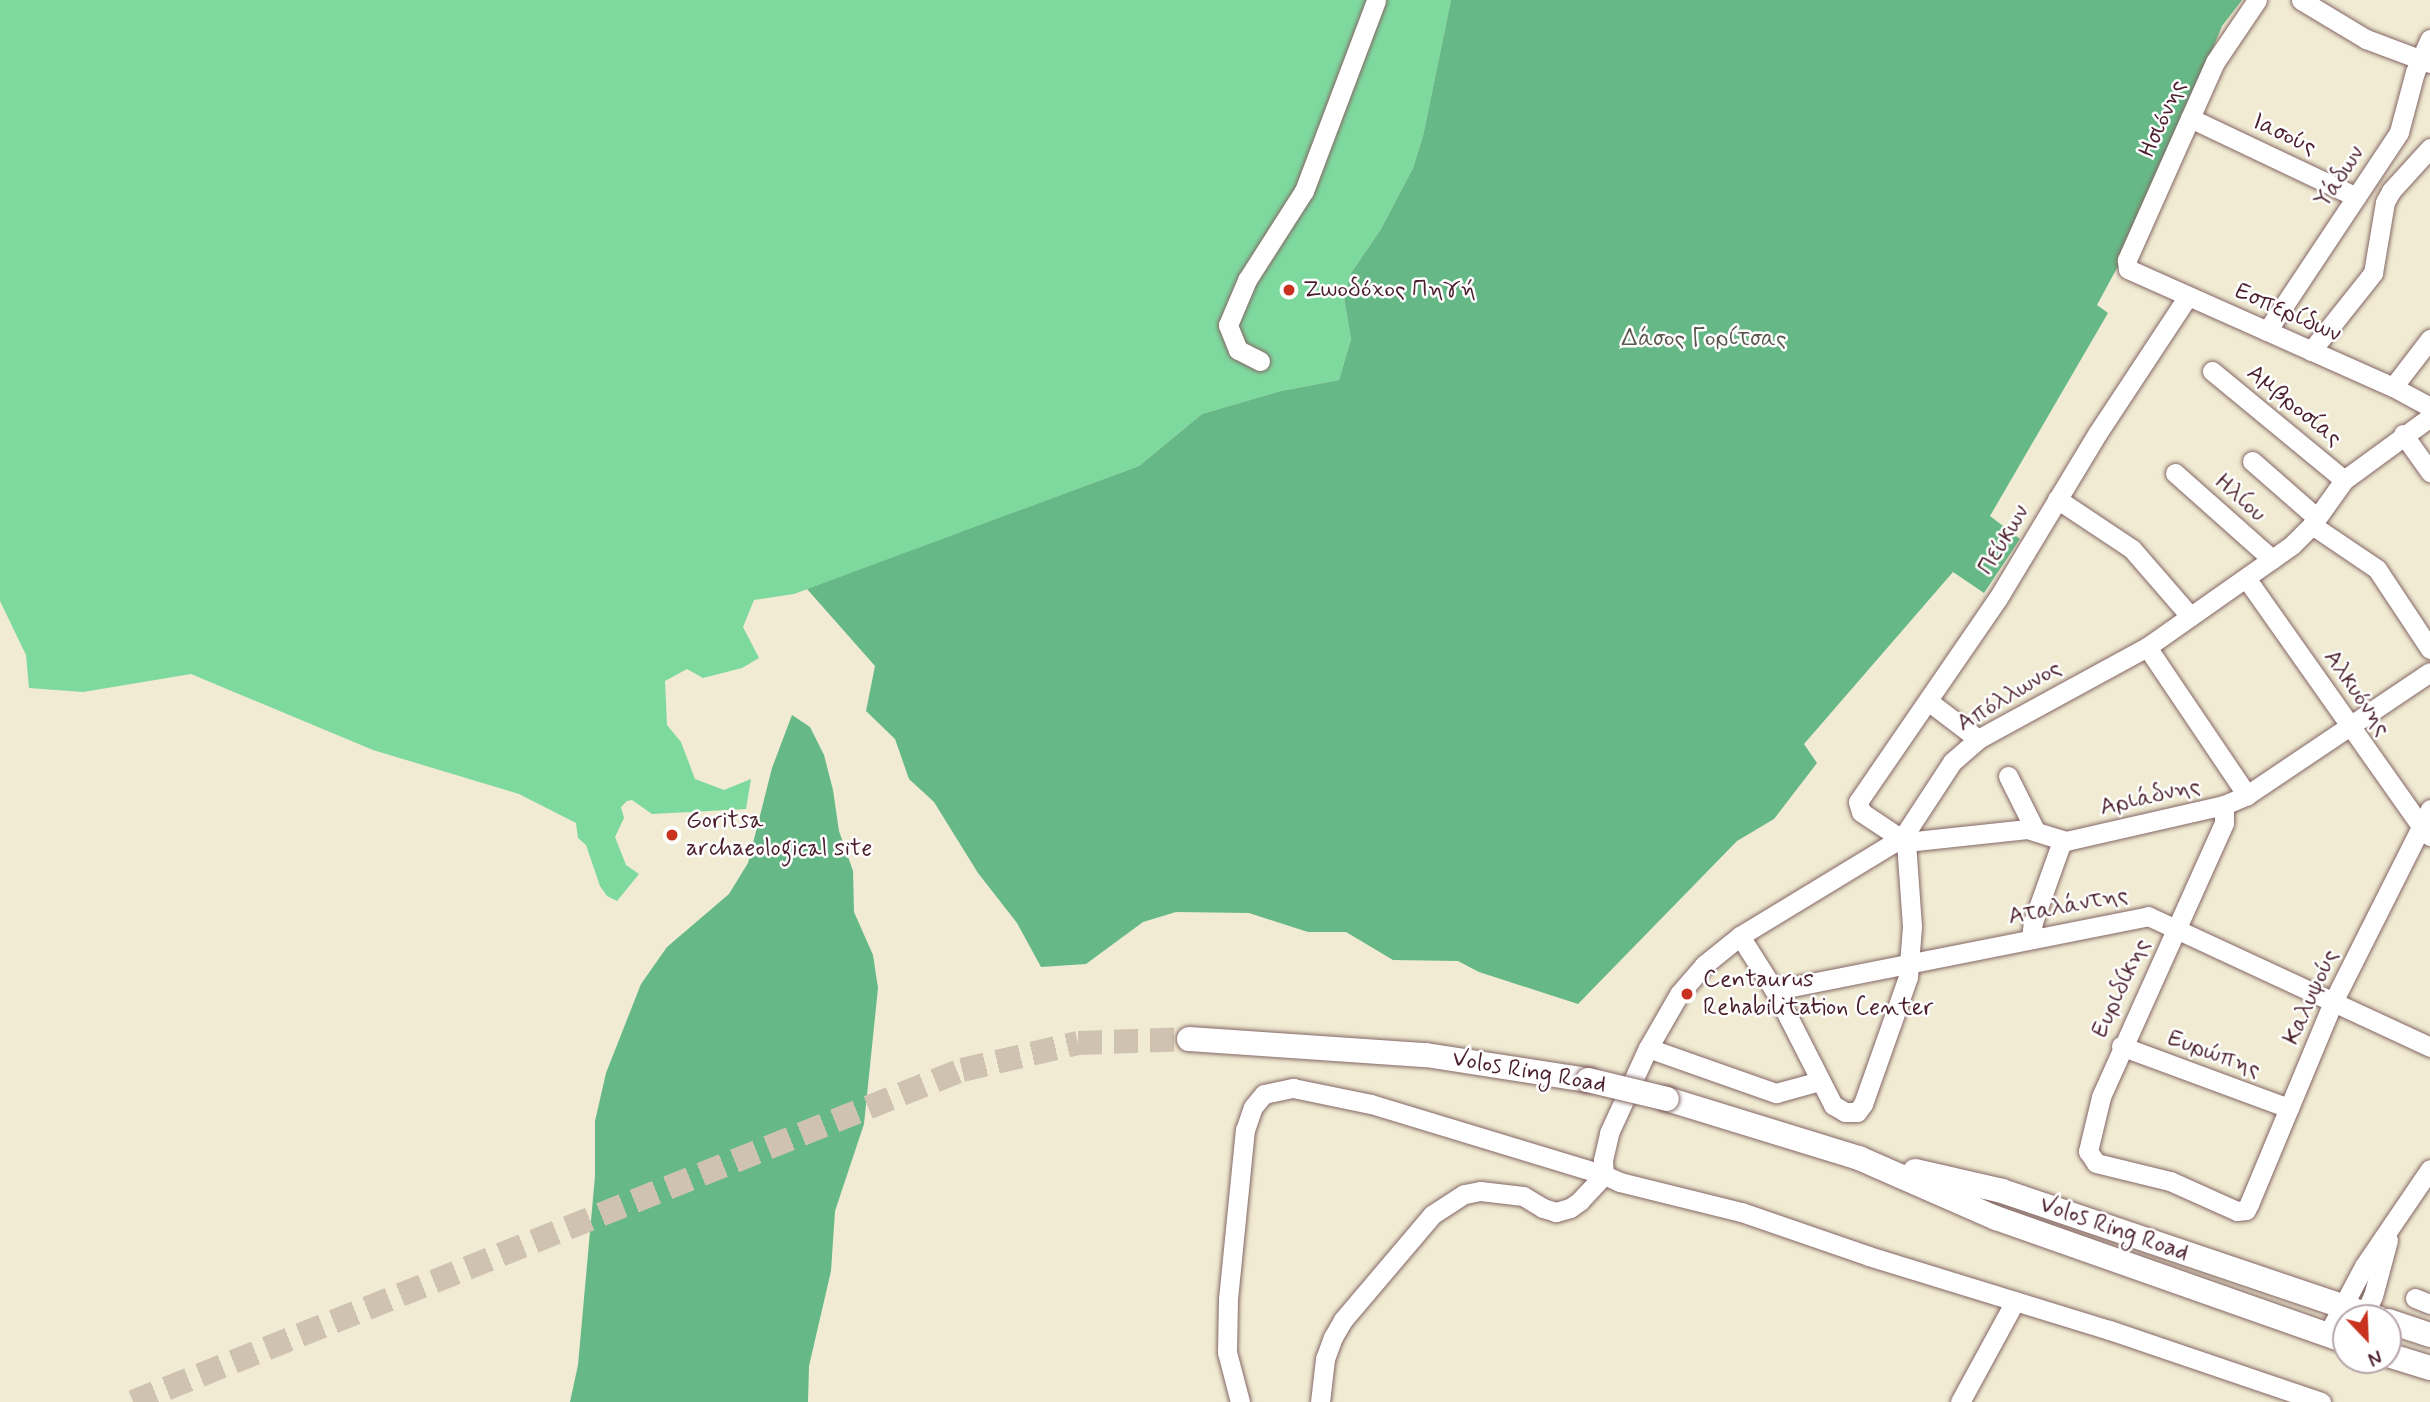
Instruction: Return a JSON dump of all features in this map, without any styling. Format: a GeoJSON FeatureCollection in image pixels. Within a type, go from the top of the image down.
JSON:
{"type":"FeatureCollection","features":[{"type":"Feature","properties":{"kind":"main road","name":"Volos Ring Road"},"geometry":{"type":"LineString","coordinates":[[1189,1039],[1416,1054],[1529,1068],[1588,1080],[1667,1099],[1859,1158],[2002,1191],[2335,1304]]}},
{"type":"Feature","properties":{"kind":"main road","name":"Volos Ring Road"},"geometry":{"type":"LineString","coordinates":[[1859,1158],[1996,1218],[2332,1336]]}},
{"type":"Feature","properties":{"kind":"main road","name":"Volos Ring Road"},"geometry":{"type":"LineString","coordinates":[[2402,1326],[2430,1335]]}},
{"type":"Feature","properties":{"kind":"main road"},"geometry":{"type":"LineString","coordinates":[[2402,1359],[2430,1368]]}},
{"type":"Feature","properties":{"kind":"street"},"geometry":{"type":"LineString","coordinates":[[1260,361],[1238,350],[1228,325],[1247,280],[1304,191],[1376,0]]}},
{"type":"Feature","properties":{"kind":"street","name":"Ησιόνης"},"geometry":{"type":"LineString","coordinates":[[2126,264],[2215,61],[2257,0]]}},
{"type":"Feature","properties":{"kind":"street"},"geometry":{"type":"LineString","coordinates":[[2301,0],[2366,39],[2425,61]]}},
{"type":"Feature","properties":{"kind":"street","name":"Υάδων"},"geometry":{"type":"LineString","coordinates":[[2267,331],[2399,132],[2425,61],[2430,39]]}},
{"type":"Feature","properties":{"kind":"street","name":"Ιασούς"},"geometry":{"type":"LineString","coordinates":[[2190,118],[2356,197]]}},
{"type":"Feature","properties":{"kind":"street"},"geometry":{"type":"LineString","coordinates":[[2311,351],[2372,273],[2385,202],[2391,191],[2430,148]]}},
{"type":"Feature","properties":{"kind":"street","name":"Εσπερίδων"},"geometry":{"type":"LineString","coordinates":[[2126,264],[2133,272],[2393,387],[2430,407]]}},
{"type":"Feature","properties":{"kind":"street","name":"Πεύκων"},"geometry":{"type":"LineString","coordinates":[[1903,841],[1858,807],[1858,802],[1998,598],[2057,499],[2188,296]]}},
{"type":"Feature","properties":{"kind":"street"},"geometry":{"type":"LineString","coordinates":[[2393,387],[2430,339]]}},
{"type":"Feature","properties":{"kind":"street","name":"Αμβροσίας"},"geometry":{"type":"LineString","coordinates":[[2212,371],[2344,480]]}},
{"type":"Feature","properties":{"kind":"street","name":"Απόλλωνος"},"geometry":{"type":"LineString","coordinates":[[1604,1175],[1603,1160],[1609,1133],[1648,1048],[1686,984],[1740,936],[1903,841],[1952,762],[1978,738],[2147,647],[2246,578],[2315,521],[2344,480],[2403,434],[2430,417]]}},
{"type":"Feature","properties":{"kind":"street"},"geometry":{"type":"LineString","coordinates":[[2403,434],[2430,472]]}},
{"type":"Feature","properties":{"kind":"street"},"geometry":{"type":"LineString","coordinates":[[2252,461],[2315,521],[2377,569],[2424,627],[2430,649]]}},
{"type":"Feature","properties":{"kind":"street","name":"Ηλίου"},"geometry":{"type":"LineString","coordinates":[[2175,473],[2272,559]]}},
{"type":"Feature","properties":{"kind":"street"},"geometry":{"type":"LineString","coordinates":[[2057,499],[2132,549],[2190,616]]}},
{"type":"Feature","properties":{"kind":"street","name":"Αλκυόνης"},"geometry":{"type":"LineString","coordinates":[[2246,578],[2349,726],[2427,823]]}},
{"type":"Feature","properties":{"kind":"street"},"geometry":{"type":"LineString","coordinates":[[2147,647],[2247,795]]}},
{"type":"Feature","properties":{"kind":"street","name":"Αριάδνης"},"geometry":{"type":"LineString","coordinates":[[2062,841],[2224,805],[2247,795],[2430,672]]}},
{"type":"Feature","properties":{"kind":"street"},"geometry":{"type":"LineString","coordinates":[[1928,701],[1978,738]]}},
{"type":"Feature","properties":{"kind":"street"},"geometry":{"type":"LineString","coordinates":[[2008,776],[2035,830]]}},
{"type":"Feature","properties":{"kind":"street","name":"Ευριδίκης"},"geometry":{"type":"LineString","coordinates":[[2224,805],[2224,823],[2121,1046],[2094,1115],[2089,1156],[2096,1163],[2157,1176],[2237,1211],[2246,1210]]}},
{"type":"Feature","properties":{"kind":"street","name":"Καλυψούς"},"geometry":{"type":"LineString","coordinates":[[2246,1210],[2333,1002],[2427,823]]}},
{"type":"Feature","properties":{"kind":"street"},"geometry":{"type":"LineString","coordinates":[[1740,936],[1776,993],[1820,1081],[1838,1110],[1853,1113],[1863,1104],[1905,991],[1910,964],[1912,926],[1903,841],[2035,830],[2062,841],[2033,922],[2031,938]]}},
{"type":"Feature","properties":{"kind":"street","name":"Αταλάντης"},"geometry":{"type":"LineString","coordinates":[[1776,993],[1786,988],[2143,916],[2176,927],[2430,1048]]}},
{"type":"Feature","properties":{"kind":"street","name":"Ευρώπης"},"geometry":{"type":"LineString","coordinates":[[2121,1046],[2290,1108]]}},
{"type":"Feature","properties":{"kind":"street"},"geometry":{"type":"LineString","coordinates":[[1648,1048],[1776,1093],[1820,1081]]}},
{"type":"Feature","properties":{"kind":"street"},"geometry":{"type":"LineString","coordinates":[[1240,1402],[1227,1352],[1228,1299],[1245,1130],[1253,1107],[1265,1094],[1293,1087],[1371,1104],[1634,1186],[1741,1212],[2321,1402]]}},
{"type":"Feature","properties":{"kind":"street"},"geometry":{"type":"LineString","coordinates":[[2342,1304],[2364,1266],[2430,1169]]}},
{"type":"Feature","properties":{"kind":"street"},"geometry":{"type":"LineString","coordinates":[[1320,1402],[1325,1359],[1333,1337],[1343,1321],[1432,1215],[1464,1194],[1480,1191],[1523,1196],[1556,1212],[1570,1208],[1580,1201],[1604,1175]]}},
{"type":"Feature","properties":{"kind":"street"},"geometry":{"type":"LineString","coordinates":[[2377,1304],[2391,1229]]}},
{"type":"Feature","properties":{"kind":"street"},"geometry":{"type":"LineString","coordinates":[[1960,1402],[2015,1301]]}},
{"type":"Feature","properties":{"kind":"green space"},"geometry":{"type":"Polygon","coordinates":[[[0,0],[1451,0],[1423,136],[1413,168],[1381,229],[1351,273],[1344,298],[1351,339],[1339,380],[1281,391],[1202,414],[1139,466],[794,594],[754,600],[743,627],[759,658],[742,668],[703,678],[687,669],[665,681],[667,725],[681,742],[695,779],[724,790],[751,779],[746,809],[652,814],[632,800],[627,801],[621,807],[624,818],[615,837],[626,865],[639,874],[617,901],[607,896],[600,886],[586,845],[578,838],[576,823],[519,794],[373,750],[191,674],[83,692],[29,688],[26,655],[0,601],[0,0]]]}},
{"type":"Feature","properties":{"kind":"green space","name":"Δάσος Γορίτσας"},"geometry":{"type":"Polygon","coordinates":[[[1451,0],[2242,0],[2222,26],[2123,265],[2117,268],[2097,305],[2108,313],[1990,516],[2020,539],[1984,593],[1953,572],[1804,744],[1817,763],[1774,819],[1737,841],[1578,1004],[1479,972],[1458,961],[1393,960],[1346,932],[1308,932],[1249,913],[1176,912],[1143,922],[1086,964],[1041,967],[1017,923],[978,873],[934,802],[909,779],[895,739],[866,711],[875,666],[807,589],[1139,466],[1202,414],[1281,391],[1339,380],[1351,339],[1344,298],[1351,273],[1381,229],[1413,168],[1423,136],[1451,0]]]}},
{"type":"Feature","properties":{"kind":"green space"},"geometry":{"type":"Polygon","coordinates":[[[792,715],[810,727],[824,755],[839,831],[853,871],[854,912],[873,955],[878,988],[864,1124],[835,1211],[831,1271],[809,1366],[808,1402],[570,1402],[578,1365],[595,1176],[595,1121],[606,1073],[641,984],[667,947],[729,894],[748,863],[772,768],[792,715]]]}},
{"type":"Feature","properties":{"kind":"tunnel"},"geometry":{"type":"LineString","coordinates":[[133,1402],[962,1070],[1078,1043],[1189,1039]]}},
{"type":"Feature","properties":{"kind":"place","name":"Ζωοδόχος Πηγή"},"geometry":{"type":"Point","coordinates":[1289,290]}},
{"type":"Feature","properties":{"kind":"place","name":"Goritsa archaeological site"},"geometry":{"type":"Point","coordinates":[672,835]}},
{"type":"Feature","properties":{"kind":"place","name":"Centaurus Rehabilitation Center"},"geometry":{"type":"Point","coordinates":[1687,994]}}]}
